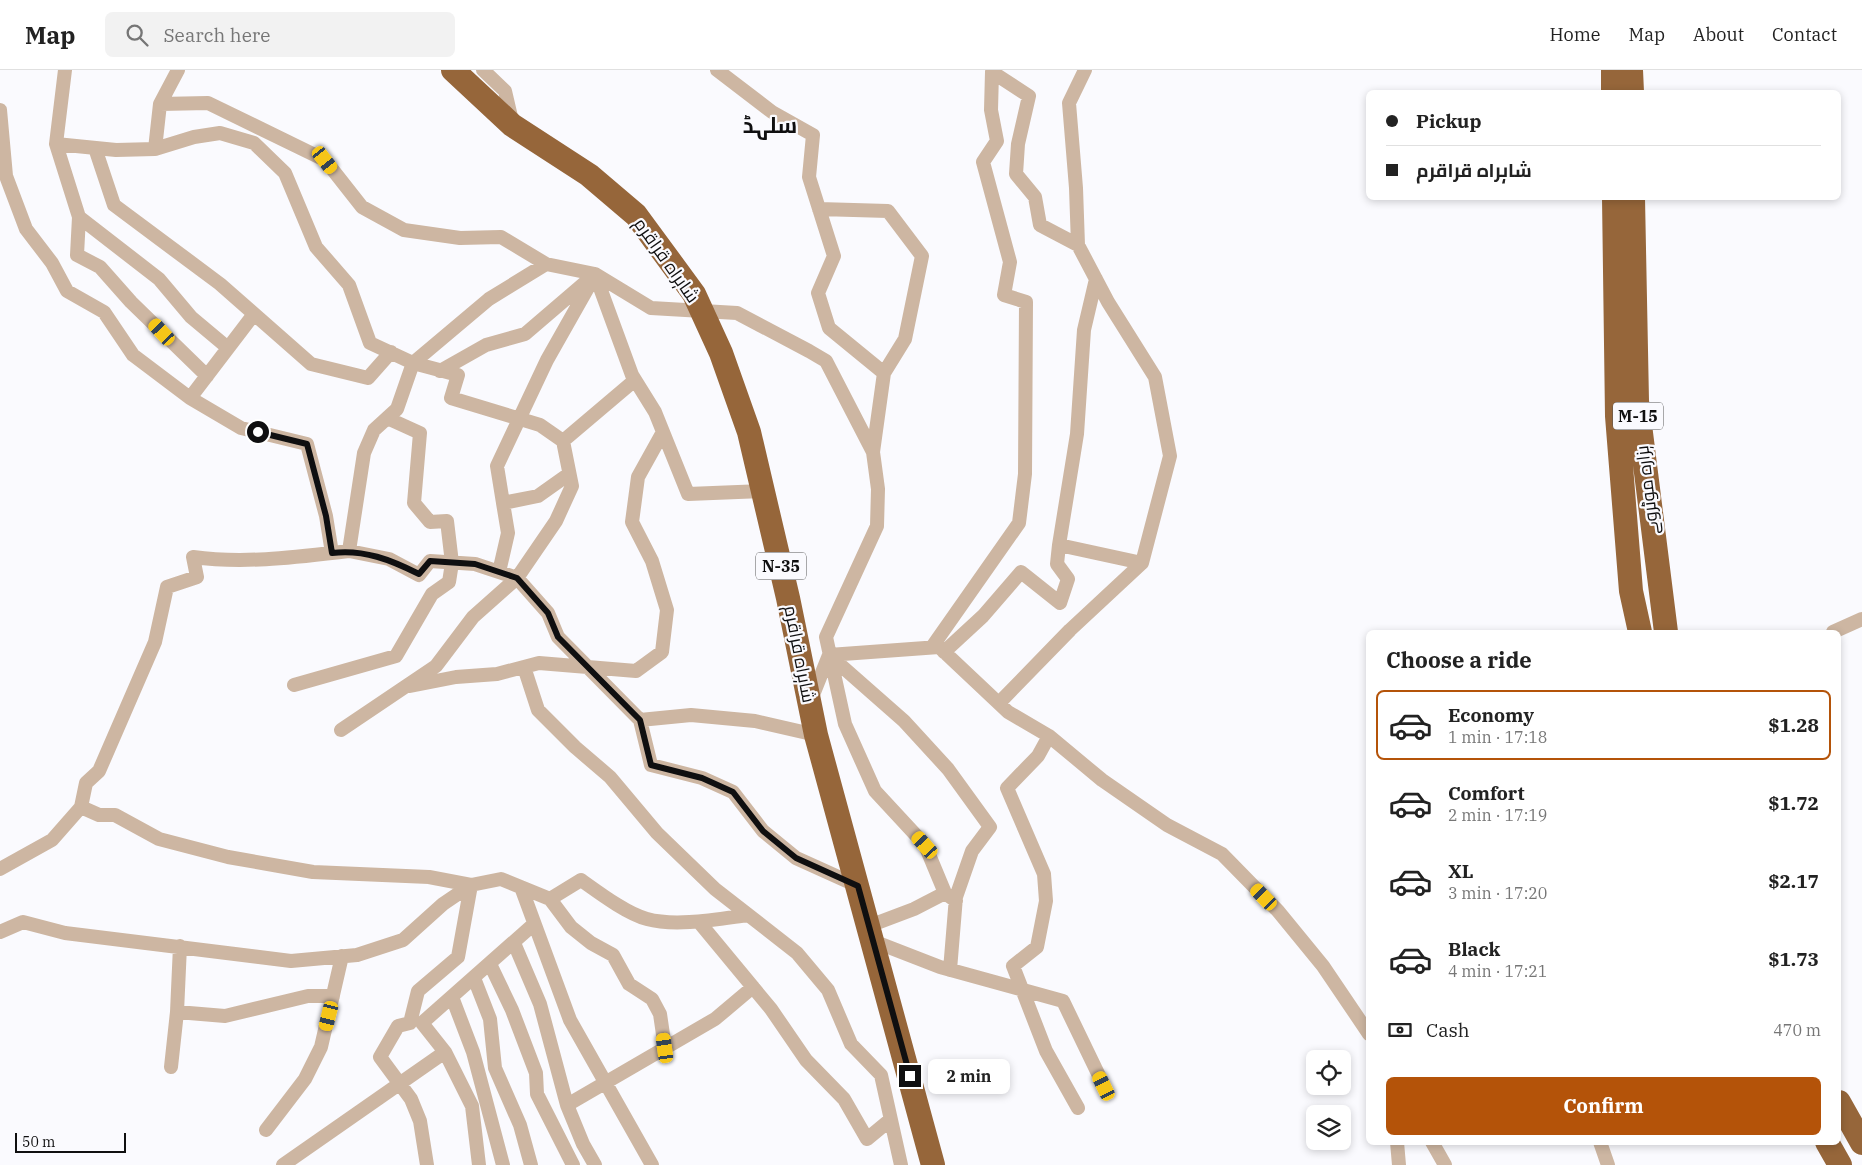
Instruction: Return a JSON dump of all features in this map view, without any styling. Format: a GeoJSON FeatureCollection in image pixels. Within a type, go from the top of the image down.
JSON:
{"type":"FeatureCollection","features":[{"type":"Feature","properties":{"kind":"highway","name":"شاہراہ قراقرم"},"geometry":{"type":"LineString","coordinates":[[453,70],[512,125],[588,175],[636,215],[694,294],[721,353],[749,432],[816,735],[933,1165]]}},
{"type":"Feature","properties":{"kind":"highway"},"geometry":{"type":"LineString","coordinates":[[1613,70],[1613,90]]}},
{"type":"Feature","properties":{"kind":"highway"},"geometry":{"type":"LineString","coordinates":[[1632,70],[1632,90]]}},
{"type":"Feature","properties":{"kind":"highway","name":"ہزارہ موٹروے"},"geometry":{"type":"LineString","coordinates":[[1614,200],[1617,416],[1631,591],[1640,630]]}},
{"type":"Feature","properties":{"kind":"highway","name":"ہزارہ موٹروے"},"geometry":{"type":"LineString","coordinates":[[1634,200],[1637,401],[1666,630]]}},
{"type":"Feature","properties":{"kind":"highway"},"geometry":{"type":"LineString","coordinates":[[1841,1105],[1862,1142]]}},
{"type":"Feature","properties":{"kind":"highway"},"geometry":{"type":"LineString","coordinates":[[1829,1145],[1840,1165]]}},
{"type":"Feature","properties":{"kind":"street"},"geometry":{"type":"LineString","coordinates":[[65,70],[56,144],[79,217],[77,255],[100,267],[207,376]]}},
{"type":"Feature","properties":{"kind":"street"},"geometry":{"type":"LineString","coordinates":[[155,149],[160,104],[178,70]]}},
{"type":"Feature","properties":{"kind":"street"},"geometry":{"type":"LineString","coordinates":[[482,70],[505,91],[512,125]]}},
{"type":"Feature","properties":{"kind":"street"},"geometry":{"type":"LineString","coordinates":[[718,70],[772,112],[813,135],[809,177],[834,256],[818,293],[829,328],[884,373]]}},
{"type":"Feature","properties":{"kind":"street"},"geometry":{"type":"LineString","coordinates":[[1000,702],[1070,630],[1142,563],[1170,456],[1155,377],[1096,279],[1078,245],[1076,188],[1069,103],[1085,70]]}},
{"type":"Feature","properties":{"kind":"street"},"geometry":{"type":"LineString","coordinates":[[993,71],[1029,96],[1018,144],[1016,174],[1034,197],[1040,225],[1078,245]]}},
{"type":"Feature","properties":{"kind":"street"},"geometry":{"type":"LineString","coordinates":[[938,650],[1018,523],[1025,474],[1026,302],[1004,295],[1010,262],[983,162],[997,141],[991,110],[993,71]]}},
{"type":"Feature","properties":{"kind":"street"},"geometry":{"type":"LineString","coordinates":[[160,104],[208,103],[325,160],[362,207],[404,230],[460,238],[501,237],[546,264],[595,274],[651,308],[737,313],[826,361],[873,452]]}},
{"type":"Feature","properties":{"kind":"street"},"geometry":{"type":"LineString","coordinates":[[0,110],[3,173],[26,229],[52,263],[67,291],[104,312],[133,355],[190,398],[241,428],[307,444],[326,516],[332,553]]}},
{"type":"Feature","properties":{"kind":"street"},"geometry":{"type":"LineString","coordinates":[[56,144],[95,148],[155,149],[194,136],[220,132],[254,143],[285,173],[316,247],[349,285],[370,343],[412,363],[458,375],[452,398],[540,424],[563,441],[572,486],[556,521],[517,578],[473,617],[436,666],[341,730]]}},
{"type":"Feature","properties":{"kind":"street"},"geometry":{"type":"LineString","coordinates":[[95,148],[114,205],[220,284],[311,364],[368,378],[391,352]]}},
{"type":"Feature","properties":{"kind":"street"},"geometry":{"type":"LineString","coordinates":[[819,209],[888,211],[922,256],[906,339],[884,373],[873,452],[878,489],[878,526],[826,637],[845,724],[875,791],[925,845],[950,897]]}},
{"type":"Feature","properties":{"kind":"street"},"geometry":{"type":"LineString","coordinates":[[79,217],[159,278],[191,317],[228,348]]}},
{"type":"Feature","properties":{"kind":"street"},"geometry":{"type":"LineString","coordinates":[[349,551],[364,453],[374,430],[397,409],[412,363],[489,299],[546,264]]}},
{"type":"Feature","properties":{"kind":"street"},"geometry":{"type":"LineString","coordinates":[[440,370],[486,346],[525,334],[595,274]]}},
{"type":"Feature","properties":{"kind":"street"},"geometry":{"type":"LineString","coordinates":[[595,274],[635,380],[655,412],[688,494],[763,491]]}},
{"type":"Feature","properties":{"kind":"street"},"geometry":{"type":"LineString","coordinates":[[499,572],[508,532],[497,466],[547,360],[595,274]]}},
{"type":"Feature","properties":{"kind":"street"},"geometry":{"type":"LineString","coordinates":[[829,655],[938,650],[990,609],[1020,572],[1060,603],[1068,579],[1057,564],[1058,545],[1077,434],[1084,330],[1096,279]]}},
{"type":"Feature","properties":{"kind":"street"},"geometry":{"type":"LineString","coordinates":[[190,398],[254,314]]}},
{"type":"Feature","properties":{"kind":"street"},"geometry":{"type":"LineString","coordinates":[[563,441],[635,380]]}},
{"type":"Feature","properties":{"kind":"street"},"geometry":{"type":"LineString","coordinates":[[294,685],[396,656],[432,594],[449,582],[452,563],[447,521],[430,522],[414,502],[420,433],[386,418]]}},
{"type":"Feature","properties":{"kind":"street"},"geometry":{"type":"LineString","coordinates":[[403,687],[456,677],[497,674],[539,663],[636,671],[662,652],[667,610],[652,562],[632,522],[638,477],[663,432]]}},
{"type":"Feature","properties":{"kind":"street"},"geometry":{"type":"LineString","coordinates":[[503,502],[538,496],[569,474]]}},
{"type":"Feature","properties":{"kind":"street"},"geometry":{"type":"LineString","coordinates":[[1058,545],[1142,563]]}},
{"type":"Feature","properties":{"kind":"street"},"geometry":{"type":"LineString","coordinates":[[0,868],[52,840],[81,807],[86,783],[99,771],[155,642],[167,587],[197,577],[193,557],[221,561],[287,558],[349,551],[389,560],[419,574],[430,561],[475,564],[517,578],[548,613],[558,637],[589,666],[640,720],[651,765],[702,778],[733,792],[763,831],[796,858],[858,886]]}},
{"type":"Feature","properties":{"kind":"street"},"geometry":{"type":"LineString","coordinates":[[1837,630],[1862,619]]}},
{"type":"Feature","properties":{"kind":"street"},"geometry":{"type":"LineString","coordinates":[[938,650],[1000,702],[1008,712],[1049,736],[1102,780],[1151,814],[1222,854],[1278,911],[1323,966],[1366,1030]]}},
{"type":"Feature","properties":{"kind":"street"},"geometry":{"type":"LineString","coordinates":[[810,703],[829,655]]}},
{"type":"Feature","properties":{"kind":"street"},"geometry":{"type":"LineString","coordinates":[[829,655],[904,721],[948,769],[990,827],[972,851],[950,897],[950,970]]}},
{"type":"Feature","properties":{"kind":"street"},"geometry":{"type":"LineString","coordinates":[[524,667],[538,710],[575,747],[610,777],[657,833],[715,889],[797,953],[828,990],[851,1044],[881,1074],[901,1165]]}},
{"type":"Feature","properties":{"kind":"street"},"geometry":{"type":"LineString","coordinates":[[640,720],[691,715],[755,721],[816,735]]}},
{"type":"Feature","properties":{"kind":"street"},"geometry":{"type":"LineString","coordinates":[[1049,736],[1038,756],[1006,788],[1044,874],[1046,901],[1037,947],[1013,966],[1046,1051],[1078,1108]]}},
{"type":"Feature","properties":{"kind":"street"},"geometry":{"type":"LineString","coordinates":[[81,807],[99,815],[115,815],[159,839],[228,857],[313,872],[429,877],[471,885],[501,879],[521,887],[550,899],[571,927],[591,943],[613,954],[629,984],[652,999],[660,1014],[665,1048]]}},
{"type":"Feature","properties":{"kind":"street"},"geometry":{"type":"LineString","coordinates":[[550,899],[581,880],[608,899],[647,919],[699,922],[748,915]]}},
{"type":"Feature","properties":{"kind":"street"},"geometry":{"type":"LineString","coordinates":[[0,932],[23,922],[65,933],[291,961],[357,955],[403,940],[443,904],[471,885]]}},
{"type":"Feature","properties":{"kind":"street"},"geometry":{"type":"LineString","coordinates":[[427,1165],[420,1121],[411,1099],[380,1057],[398,1026],[410,1023],[418,991],[458,957],[471,885]]}},
{"type":"Feature","properties":{"kind":"street"},"geometry":{"type":"LineString","coordinates":[[521,887],[570,1020],[652,1165]]}},
{"type":"Feature","properties":{"kind":"street"},"geometry":{"type":"LineString","coordinates":[[871,933],[914,909],[950,897]]}},
{"type":"Feature","properties":{"kind":"street"},"geometry":{"type":"LineString","coordinates":[[699,922],[753,987],[806,1060],[844,1099],[867,1138],[890,1120]]}},
{"type":"Feature","properties":{"kind":"street"},"geometry":{"type":"LineString","coordinates":[[479,1165],[472,1106],[445,1052],[422,1022],[534,924]]}},
{"type":"Feature","properties":{"kind":"street"},"geometry":{"type":"LineString","coordinates":[[871,933],[950,970],[1063,1001],[1104,1086]]}},
{"type":"Feature","properties":{"kind":"street"},"geometry":{"type":"LineString","coordinates":[[514,943],[540,1004],[568,1105],[583,1144],[595,1165]]}},
{"type":"Feature","properties":{"kind":"street"},"geometry":{"type":"LineString","coordinates":[[170,1067],[180,946]]}},
{"type":"Feature","properties":{"kind":"street"},"geometry":{"type":"LineString","coordinates":[[266,1130],[305,1079],[321,1047],[342,956]]}},
{"type":"Feature","properties":{"kind":"street"},"geometry":{"type":"LineString","coordinates":[[490,964],[512,1010],[536,1073],[537,1094],[573,1165]]}},
{"type":"Feature","properties":{"kind":"street"},"geometry":{"type":"LineString","coordinates":[[474,978],[490,1019],[495,1068],[520,1125],[531,1165]]}},
{"type":"Feature","properties":{"kind":"street"},"geometry":{"type":"LineString","coordinates":[[568,1105],[715,1018],[753,987]]}},
{"type":"Feature","properties":{"kind":"street"},"geometry":{"type":"LineString","coordinates":[[176,1012],[225,1016],[308,996],[333,996]]}},
{"type":"Feature","properties":{"kind":"street"},"geometry":{"type":"LineString","coordinates":[[452,997],[473,1052],[504,1165]]}},
{"type":"Feature","properties":{"kind":"street"},"geometry":{"type":"LineString","coordinates":[[283,1165],[445,1052]]}},
{"type":"Feature","properties":{"kind":"street"},"geometry":{"type":"LineString","coordinates":[[1396,1145],[1399,1165]]}},
{"type":"Feature","properties":{"kind":"street"},"geometry":{"type":"LineString","coordinates":[[1434,1145],[1445,1165]]}},
{"type":"Feature","properties":{"kind":"street"},"geometry":{"type":"LineString","coordinates":[[1601,1145],[1608,1165]]}},
{"type":"Feature","properties":{"kind":"district","name":"سلہڈ"},"geometry":{"type":"Point","coordinates":[770,124]}},
{"type":"Feature","properties":{"kind":"route"},"geometry":{"type":"LineString","coordinates":[[258,432],[307,444],[326,516],[332,553],[349,551],[389,560],[419,574],[430,561],[475,564],[517,578],[548,613],[558,637],[589,666],[640,720],[651,765],[702,778],[733,792],[763,831],[796,858],[858,886],[910,1076]]}}]}
